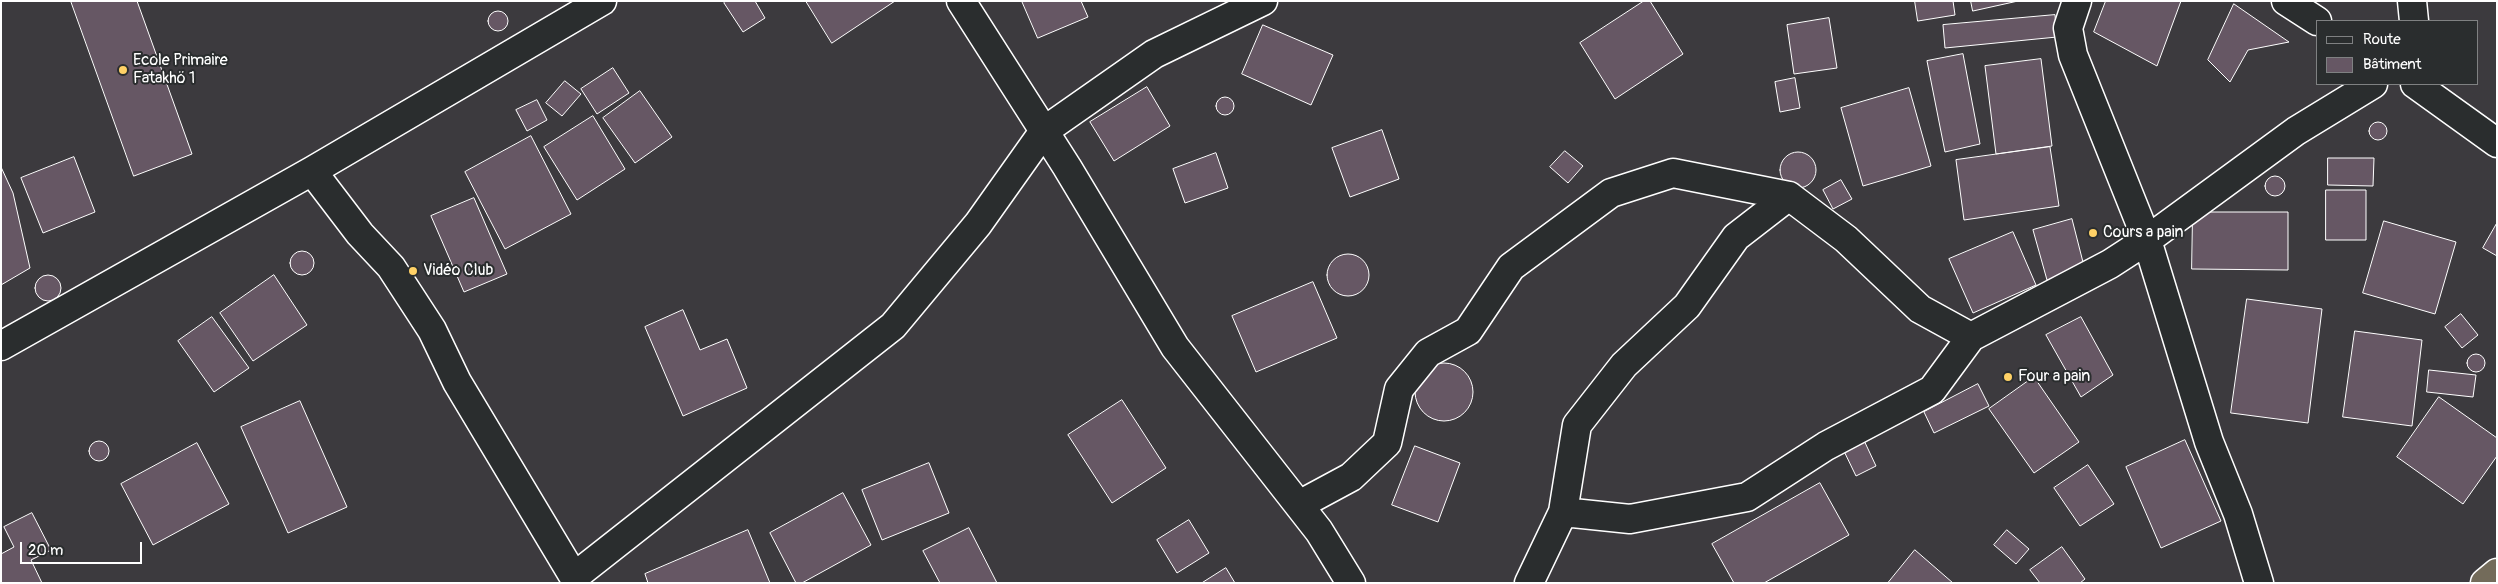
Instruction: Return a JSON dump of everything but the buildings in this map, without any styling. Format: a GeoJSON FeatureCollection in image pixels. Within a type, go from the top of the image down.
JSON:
{"type":"FeatureCollection","features":[{"type":"Feature","properties":{"kind":"highway"},"geometry":{"type":"LineString","coordinates":[[2485,583],[2497,573]]}},
{"type":"Feature","properties":{"kind":"street"},"geometry":{"type":"LineString","coordinates":[[1,346],[312,171],[602,1]]}},
{"type":"Feature","properties":{"kind":"street"},"geometry":{"type":"LineString","coordinates":[[961,1],[1044,132],[1175,347],[1319,531],[1352,583]]}},
{"type":"Feature","properties":{"kind":"street"},"geometry":{"type":"LineString","coordinates":[[312,171],[360,234],[391,268],[422,315],[457,382],[569,580],[893,326],[978,224],[1044,132],[1154,54],[1263,1]]}},
{"type":"Feature","properties":{"kind":"street"},"geometry":{"type":"LineString","coordinates":[[2077,1],[2068,28],[2073,55],[2147,240],[2209,442],[2238,514],[2259,583]]}},
{"type":"Feature","properties":{"kind":"street"},"geometry":{"type":"LineString","coordinates":[[2286,1],[2316,20]]}},
{"type":"Feature","properties":{"kind":"street"},"geometry":{"type":"LineString","coordinates":[[2412,1],[2414,20]]}},
{"type":"Feature","properties":{"kind":"street"},"geometry":{"type":"LineString","coordinates":[[1564,512],[1630,519],[1747,497],[1826,446],[1932,390],[1971,337],[2110,264],[2147,240],[2296,131],[2371,85]]}},
{"type":"Feature","properties":{"kind":"street"},"geometry":{"type":"LineString","coordinates":[[2420,85],[2497,143]]}},
{"type":"Feature","properties":{"kind":"street"},"geometry":{"type":"LineString","coordinates":[[1299,505],[1351,477],[1387,443],[1400,389],[1428,353],[1468,331],[1510,267],[1611,193],[1673,173],[1789,196],[1846,239],[1920,309],[1971,337]]}},
{"type":"Feature","properties":{"kind":"street"},"geometry":{"type":"LineString","coordinates":[[1529,583],[1564,512],[1577,425],[1624,365],[1687,306],[1736,237],[1789,196]]}},
{"type":"Feature","properties":{"kind":"place","name":"Ecole Primaire Fatakhö 1"},"geometry":{"type":"Point","coordinates":[123,70]}},
{"type":"Feature","properties":{"kind":"place","name":"Cours a pain"},"geometry":{"type":"Point","coordinates":[2093,233]}},
{"type":"Feature","properties":{"kind":"place","name":"Vidéo Club"},"geometry":{"type":"Point","coordinates":[413,271]}},
{"type":"Feature","properties":{"kind":"place","name":"Four a pain"},"geometry":{"type":"Point","coordinates":[2008,377]}}]}
